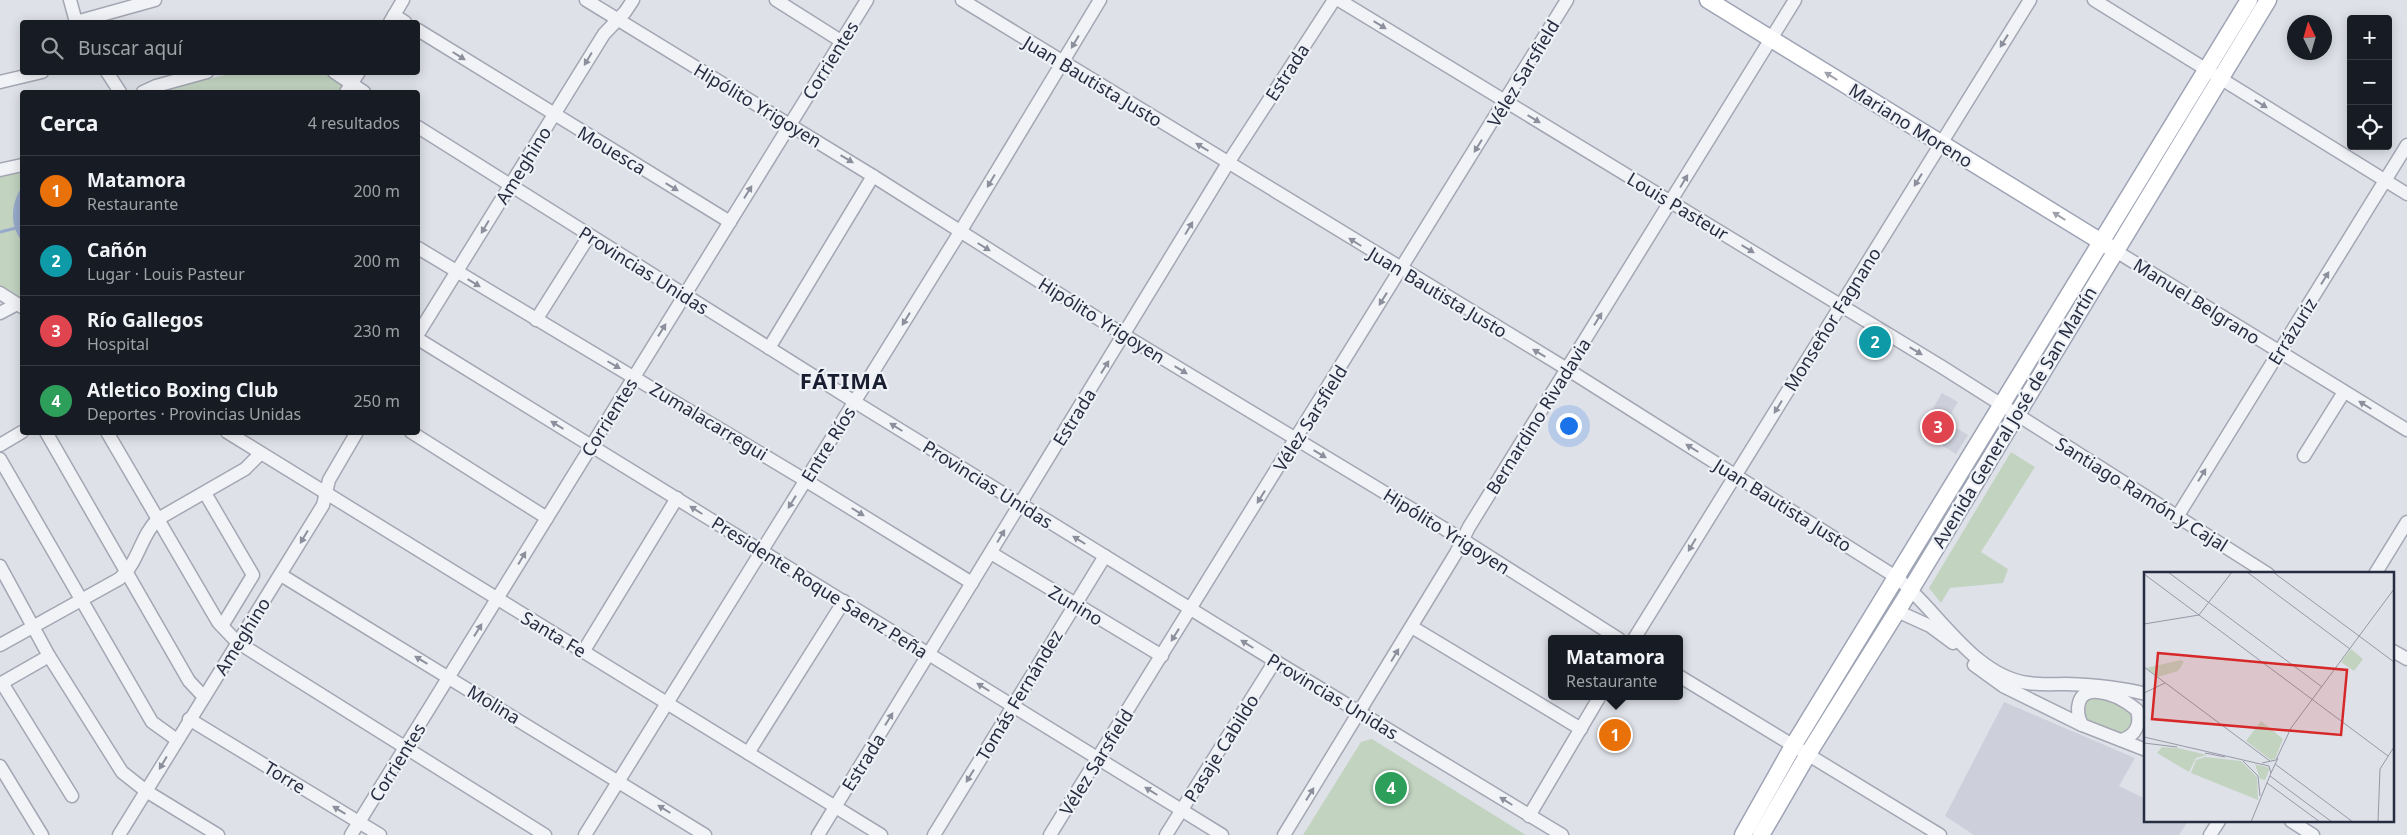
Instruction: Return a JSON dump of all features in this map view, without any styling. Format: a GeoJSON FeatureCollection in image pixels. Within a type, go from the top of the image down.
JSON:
{"type":"FeatureCollection","features":[{"type":"Feature","properties":{"kind":"main road","name":"Mariano Moreno"},"geometry":{"type":"LineString","coordinates":[[1708,0],[2108,246]]}},
{"type":"Feature","properties":{"kind":"main road","name":"Avenida General José de San Martín"},"geometry":{"type":"LineString","coordinates":[[1761,835],[1808,754],[1911,589],[2016,414],[2206,68],[2249,0]]}},
{"type":"Feature","properties":{"kind":"main road","name":"Avenida General José de San Martín"},"geometry":{"type":"LineString","coordinates":[[1743,835],[1793,746],[2002,405],[2219,78],[2268,0]]}},
{"type":"Feature","properties":{"kind":"street"},"geometry":{"type":"LineString","coordinates":[[70,0],[75,20]]}},
{"type":"Feature","properties":{"kind":"street"},"geometry":{"type":"LineString","coordinates":[[83,20],[155,0]]}},
{"type":"Feature","properties":{"kind":"street"},"geometry":{"type":"LineString","coordinates":[[392,19],[403,0]]}},
{"type":"Feature","properties":{"kind":"street","name":"Hipólito Yrigoyen"},"geometry":{"type":"LineString","coordinates":[[586,0],[873,176],[1124,335],[1463,540],[1613,635]]}},
{"type":"Feature","properties":{"kind":"street","name":"Ameghino"},"geometry":{"type":"LineString","coordinates":[[420,331],[604,34],[633,0]]}},
{"type":"Feature","properties":{"kind":"street"},"geometry":{"type":"LineString","coordinates":[[776,0],[841,41]]}},
{"type":"Feature","properties":{"kind":"street","name":"Corrientes"},"geometry":{"type":"LineString","coordinates":[[352,835],[591,445],[868,0]]}},
{"type":"Feature","properties":{"kind":"street","name":"Juan Bautista Justo"},"geometry":{"type":"LineString","coordinates":[[962,0],[1735,474],[1896,577],[1911,589],[1968,650],[2006,682]]}},
{"type":"Feature","properties":{"kind":"street","name":"Entre Ríos"},"geometry":{"type":"LineString","coordinates":[[585,835],[960,232],[1100,0]]}},
{"type":"Feature","properties":{"kind":"street","name":"Estrada"},"geometry":{"type":"LineString","coordinates":[[818,835],[1228,163],[1334,0]]}},
{"type":"Feature","properties":{"kind":"street","name":"Louis Pasteur"},"geometry":{"type":"LineString","coordinates":[[1339,0],[1841,305],[2016,414]]}},
{"type":"Feature","properties":{"kind":"street","name":"Vélez Sarsfield"},"geometry":{"type":"LineString","coordinates":[[1050,835],[1567,0]]}},
{"type":"Feature","properties":{"kind":"street","name":"Bernardino Rivadavia"},"geometry":{"type":"LineString","coordinates":[[1284,835],[1360,713],[1566,370],[1672,202],[1795,0]]}},
{"type":"Feature","properties":{"kind":"street","name":"Monseñor Fagnano"},"geometry":{"type":"LineString","coordinates":[[1636,635],[2030,0]]}},
{"type":"Feature","properties":{"kind":"street"},"geometry":{"type":"LineString","coordinates":[[2094,0],[2407,194]]}},
{"type":"Feature","properties":{"kind":"street","name":"Mouesca"},"geometry":{"type":"LineString","coordinates":[[420,31],[730,222]]}},
{"type":"Feature","properties":{"kind":"street"},"geometry":{"type":"LineString","coordinates":[[0,82],[29,75]]}},
{"type":"Feature","properties":{"kind":"street"},"geometry":{"type":"LineString","coordinates":[[109,75],[119,90]]}},
{"type":"Feature","properties":{"kind":"street"},"geometry":{"type":"LineString","coordinates":[[147,90],[196,75]]}},
{"type":"Feature","properties":{"kind":"street"},"geometry":{"type":"LineString","coordinates":[[337,75],[349,88],[356,75]]}},
{"type":"Feature","properties":{"kind":"street","name":"Provincias Unidas"},"geometry":{"type":"LineString","coordinates":[[420,128],[855,402],[1192,608],[1275,661],[1562,835]]}},
{"type":"Feature","properties":{"kind":"street","name":"Errázuriz"},"geometry":{"type":"LineString","coordinates":[[2176,517],[2407,145]]}},
{"type":"Feature","properties":{"kind":"street"},"geometry":{"type":"LineString","coordinates":[[0,170],[20,165]]}},
{"type":"Feature","properties":{"kind":"street"},"geometry":{"type":"LineString","coordinates":[[768,348],[873,176]]}},
{"type":"Feature","properties":{"kind":"street"},"geometry":{"type":"LineString","coordinates":[[536,320],[589,236]]}},
{"type":"Feature","properties":{"kind":"street","name":"Manuel Belgrano"},"geometry":{"type":"LineString","coordinates":[[2108,246],[2407,430]]}},
{"type":"Feature","properties":{"kind":"street","name":"Zumalacarregui"},"geometry":{"type":"LineString","coordinates":[[420,249],[456,273],[634,376],[972,583]]}},
{"type":"Feature","properties":{"kind":"street"},"geometry":{"type":"LineString","coordinates":[[0,294],[20,305]]}},
{"type":"Feature","properties":{"kind":"street"},"geometry":{"type":"LineString","coordinates":[[0,313],[20,305]]}},
{"type":"Feature","properties":{"kind":"street","name":"Presidente Roque Saenz Peña"},"geometry":{"type":"LineString","coordinates":[[420,340],[1222,835]]}},
{"type":"Feature","properties":{"kind":"street"},"geometry":{"type":"LineString","coordinates":[[2304,456],[2344,392]]}},
{"type":"Feature","properties":{"kind":"street","name":"Santiago Ramón y Cajal"},"geometry":{"type":"LineString","coordinates":[[2016,414],[2265,572]]}},
{"type":"Feature","properties":{"kind":"street"},"geometry":{"type":"LineString","coordinates":[[0,445],[20,433]]}},
{"type":"Feature","properties":{"kind":"street"},"geometry":{"type":"LineString","coordinates":[[48,435],[189,681],[204,697]]}},
{"type":"Feature","properties":{"kind":"street"},"geometry":{"type":"LineString","coordinates":[[109,435],[222,626],[238,642],[545,835]]}},
{"type":"Feature","properties":{"kind":"street","name":"Santa Fe"},"geometry":{"type":"LineString","coordinates":[[231,435],[881,835]]}},
{"type":"Feature","properties":{"kind":"street","name":"Ameghino"},"geometry":{"type":"LineString","coordinates":[[119,835],[323,505],[329,480],[355,435]]}},
{"type":"Feature","properties":{"kind":"street"},"geometry":{"type":"LineString","coordinates":[[416,435],[547,518]]}},
{"type":"Feature","properties":{"kind":"street"},"geometry":{"type":"LineString","coordinates":[[0,645],[33,628],[128,572],[149,527],[158,519],[245,469],[260,454]]}},
{"type":"Feature","properties":{"kind":"street"},"geometry":{"type":"LineString","coordinates":[[0,459],[152,722],[177,740]]}},
{"type":"Feature","properties":{"kind":"street"},"geometry":{"type":"LineString","coordinates":[[205,493],[253,576],[222,626]]}},
{"type":"Feature","properties":{"kind":"street"},"geometry":{"type":"LineString","coordinates":[[583,652],[677,498]]}},
{"type":"Feature","properties":{"kind":"street"},"geometry":{"type":"LineString","coordinates":[[2376,572],[2407,522]]}},
{"type":"Feature","properties":{"kind":"street","name":"Zunino"},"geometry":{"type":"LineString","coordinates":[[991,553],[1162,656]]}},
{"type":"Feature","properties":{"kind":"street","name":"Tomás Fernández"},"geometry":{"type":"LineString","coordinates":[[934,835],[1105,556]]}},
{"type":"Feature","properties":{"kind":"street"},"geometry":{"type":"LineString","coordinates":[[0,566],[49,656],[122,772],[146,791],[218,835]]}},
{"type":"Feature","properties":{"kind":"street","name":"Molina"},"geometry":{"type":"LineString","coordinates":[[281,575],[705,835]]}},
{"type":"Feature","properties":{"kind":"street"},"geometry":{"type":"LineString","coordinates":[[748,753],[844,601]]}},
{"type":"Feature","properties":{"kind":"street"},"geometry":{"type":"LineString","coordinates":[[1897,611],[1943,634],[1978,670],[2025,689],[2045,706],[2082,725],[2144,749]]}},
{"type":"Feature","properties":{"kind":"street"},"geometry":{"type":"LineString","coordinates":[[1412,627],[1581,729]]}},
{"type":"Feature","properties":{"kind":"street"},"geometry":{"type":"LineString","coordinates":[[2394,652],[2407,659]]}},
{"type":"Feature","properties":{"kind":"street"},"geometry":{"type":"LineString","coordinates":[[49,656],[1,684],[72,796]]}},
{"type":"Feature","properties":{"kind":"street","name":"Pasaje Cabildo"},"geometry":{"type":"LineString","coordinates":[[1166,835],[1275,661]]}},
{"type":"Feature","properties":{"kind":"street"},"geometry":{"type":"LineString","coordinates":[[1683,678],[1940,835]]}},
{"type":"Feature","properties":{"kind":"street"},"geometry":{"type":"LineString","coordinates":[[2025,689],[2051,684],[2144,694]]}},
{"type":"Feature","properties":{"kind":"street"},"geometry":{"type":"LineString","coordinates":[[2045,706],[2051,684]]}},
{"type":"Feature","properties":{"kind":"street"},"geometry":{"type":"LineString","coordinates":[[2094,688],[2118,698],[2141,712],[2136,730],[2130,736],[2121,740]]}},
{"type":"Feature","properties":{"kind":"street"},"geometry":{"type":"LineString","coordinates":[[2082,725],[2076,712],[2077,704],[2094,688]]}},
{"type":"Feature","properties":{"kind":"street"},"geometry":{"type":"LineString","coordinates":[[1529,816],[1598,700]]}},
{"type":"Feature","properties":{"kind":"street","name":"Torre"},"geometry":{"type":"LineString","coordinates":[[189,720],[380,835]]}},
{"type":"Feature","properties":{"kind":"street"},"geometry":{"type":"LineString","coordinates":[[2,773],[42,835]]}},
{"type":"Feature","properties":{"kind":"street"},"geometry":{"type":"LineString","coordinates":[[2210,835],[2218,822]]}},
{"type":"Feature","properties":{"kind":"street"},"geometry":{"type":"LineString","coordinates":[[2293,822],[2313,835]]}},
{"type":"Feature","properties":{"kind":"shaded area"},"geometry":{"type":"Polygon","coordinates":[[[1942,393],[1958,402],[1946,422],[1968,435],[1956,454],[1919,431],[1942,393]]]}},
{"type":"Feature","properties":{"kind":"shaded area"},"geometry":{"type":"Polygon","coordinates":[[[2004,702],[2135,758],[2119,786],[2144,798],[2144,822],[2187,822],[2179,835],[1974,835],[1945,816],[2004,702]]]}},
{"type":"Feature","properties":{"kind":"green space"},"geometry":{"type":"Polygon","coordinates":[[[225,75],[330,75],[346,86],[343,90],[165,90],[225,75]]]}},
{"type":"Feature","properties":{"kind":"green space"},"geometry":{"type":"Polygon","coordinates":[[[20,167],[20,299],[0,286],[0,172],[20,167]]]}},
{"type":"Feature","properties":{"kind":"green space"},"geometry":{"type":"Polygon","coordinates":[[[2011,452],[2035,467],[1981,552],[2008,569],[2003,583],[1950,588],[1941,603],[1929,588],[2011,452]]]}},
{"type":"Feature","properties":{"kind":"green space"},"geometry":{"type":"Polygon","coordinates":[[[2095,696],[2115,701],[2134,715],[2130,731],[2120,734],[2085,720],[2084,702],[2095,696]]]}},
{"type":"Feature","properties":{"kind":"green space"},"geometry":{"type":"Polygon","coordinates":[[[1372,739],[1526,835],[1303,835],[1361,742],[1372,739]]]}},
{"type":"Feature","properties":{"kind":"water"},"geometry":{"type":"Polygon","coordinates":[[[20,190],[20,238],[13,221],[20,190]]]}},
{"type":"Feature","properties":{"kind":"waterway"},"geometry":{"type":"LineString","coordinates":[[0,232],[16,228]]}},
{"type":"Feature","properties":{"kind":"place","name":"Cañón"},"geometry":{"type":"Point","coordinates":[1875,342]}},
{"type":"Feature","properties":{"kind":"place","name":"Río Gallegos"},"geometry":{"type":"Point","coordinates":[1938,427]}},
{"type":"Feature","properties":{"kind":"place","name":"Matamora"},"geometry":{"type":"Point","coordinates":[1615,735]}},
{"type":"Feature","properties":{"kind":"place","name":"Atletico Boxing Club"},"geometry":{"type":"Point","coordinates":[1391,788]}},
{"type":"Feature","properties":{"kind":"district","name":"FÁTIMA"},"geometry":{"type":"Point","coordinates":[844,380]}}]}
